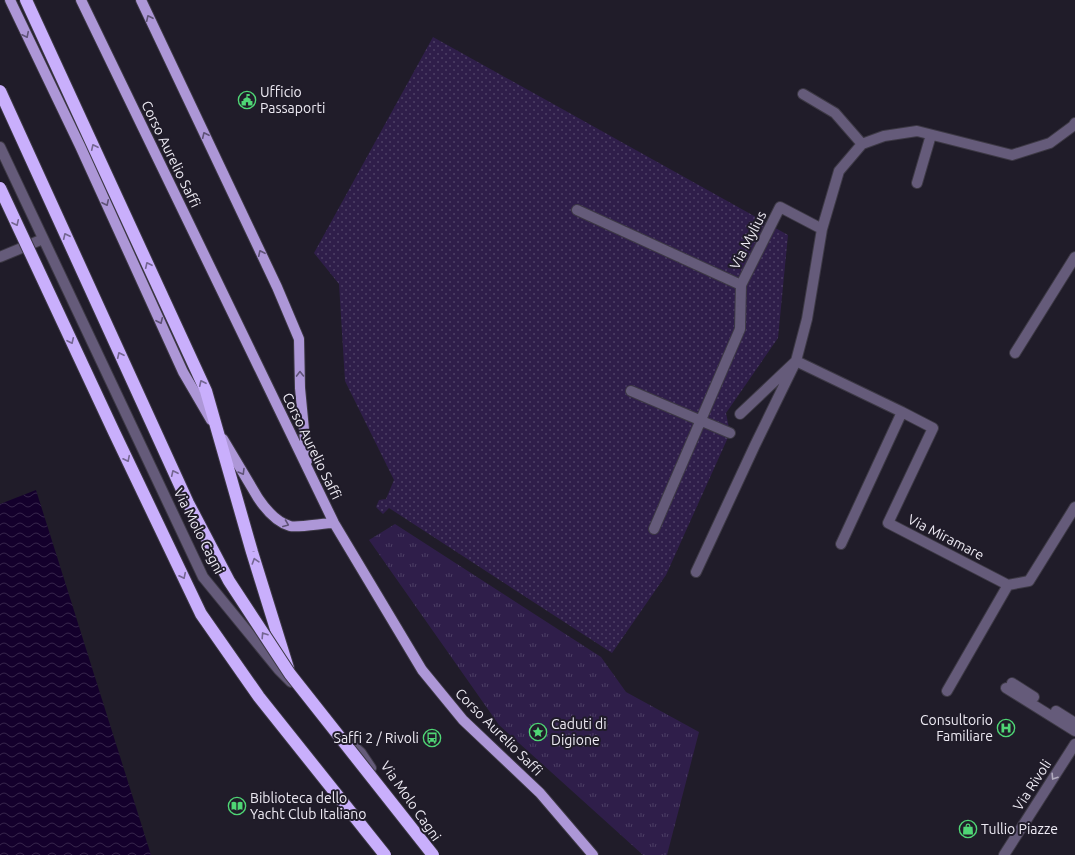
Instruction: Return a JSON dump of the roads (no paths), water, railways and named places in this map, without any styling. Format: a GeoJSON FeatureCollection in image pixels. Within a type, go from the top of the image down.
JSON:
{"type":"FeatureCollection","features":[{"type":"Feature","properties":{"kind":"highway"},"geometry":{"type":"LineString","coordinates":[[26,0],[206,391],[252,552],[290,674]]}},
{"type":"Feature","properties":{"kind":"highway"},"geometry":{"type":"LineString","coordinates":[[0,90],[188,503],[228,581],[290,674],[432,855]]}},
{"type":"Feature","properties":{"kind":"highway"},"geometry":{"type":"LineString","coordinates":[[0,188],[201,614],[259,698],[385,855]]}},
{"type":"Feature","properties":{"kind":"main road"},"geometry":{"type":"LineString","coordinates":[[10,0],[80,146],[183,372],[264,508],[276,520],[291,526],[334,522]]}},
{"type":"Feature","properties":{"kind":"main road","name":"Corso Aurelio Saffi"},"geometry":{"type":"LineString","coordinates":[[81,0],[334,522],[422,670],[463,720],[540,793],[593,855]]}},
{"type":"Feature","properties":{"kind":"main road"},"geometry":{"type":"LineString","coordinates":[[141,0],[277,287],[299,339],[300,388],[308,469]]}},
{"type":"Feature","properties":{"kind":"street"},"geometry":{"type":"LineString","coordinates":[[803,94],[835,113],[862,144]]}},
{"type":"Feature","properties":{"kind":"street"},"geometry":{"type":"LineString","coordinates":[[696,572],[796,361],[807,319],[822,229],[839,172],[862,144],[884,136],[917,131],[1012,155],[1050,143],[1074,126]]}},
{"type":"Feature","properties":{"kind":"street"},"geometry":{"type":"LineString","coordinates":[[917,182],[931,135]]}},
{"type":"Feature","properties":{"kind":"street","name":"Via Molo Cagni"},"geometry":{"type":"LineString","coordinates":[[0,147],[42,239],[203,577],[279,670],[361,753],[432,855]]}},
{"type":"Feature","properties":{"kind":"street","name":"Via Mylius"},"geometry":{"type":"LineString","coordinates":[[654,529],[740,329],[741,285],[780,207],[822,229]]}},
{"type":"Feature","properties":{"kind":"street","name":"Via Mylius"},"geometry":{"type":"LineString","coordinates":[[577,210],[741,285]]}},
{"type":"Feature","properties":{"kind":"street"},"geometry":{"type":"LineString","coordinates":[[0,257],[42,239]]}},
{"type":"Feature","properties":{"kind":"street"},"geometry":{"type":"LineString","coordinates":[[1015,353],[1075,258]]}},
{"type":"Feature","properties":{"kind":"street"},"geometry":{"type":"LineString","coordinates":[[740,414],[796,361]]}},
{"type":"Feature","properties":{"kind":"street","name":"Via Miramare"},"geometry":{"type":"LineString","coordinates":[[796,361],[933,428],[888,523],[1008,585]]}},
{"type":"Feature","properties":{"kind":"street"},"geometry":{"type":"LineString","coordinates":[[631,391],[730,433]]}},
{"type":"Feature","properties":{"kind":"street"},"geometry":{"type":"LineString","coordinates":[[841,544],[902,412]]}},
{"type":"Feature","properties":{"kind":"street"},"geometry":{"type":"LineString","coordinates":[[948,691],[1008,585],[1029,581],[1075,508]]}},
{"type":"Feature","properties":{"kind":"street"},"geometry":{"type":"LineString","coordinates":[[1075,723],[1009,685],[1075,731]]}},
{"type":"Feature","properties":{"kind":"street","name":"Via Rivoli"},"geometry":{"type":"LineString","coordinates":[[1004,855],[1074,749]]}},
{"type":"Feature","properties":{"kind":"water"},"geometry":{"type":"Polygon","coordinates":[[[36,490],[151,855],[0,855],[0,504],[36,490]]]}},
{"type":"Feature","properties":{"kind":"place","name":"Ufficio Passaporti"},"geometry":{"type":"Point","coordinates":[247,100]}},
{"type":"Feature","properties":{"kind":"place","name":"Consultorio Familiare"},"geometry":{"type":"Point","coordinates":[1006,728]}},
{"type":"Feature","properties":{"kind":"place","name":"Caduti di Digione"},"geometry":{"type":"Point","coordinates":[538,732]}},
{"type":"Feature","properties":{"kind":"place","name":"Saffi 2 / Rivoli"},"geometry":{"type":"Point","coordinates":[432,738]}},
{"type":"Feature","properties":{"kind":"place","name":"Biblioteca dello Yacht Club Italiano"},"geometry":{"type":"Point","coordinates":[237,806]}},
{"type":"Feature","properties":{"kind":"place","name":"Tullio Piazze"},"geometry":{"type":"Point","coordinates":[968,829]}}]}
